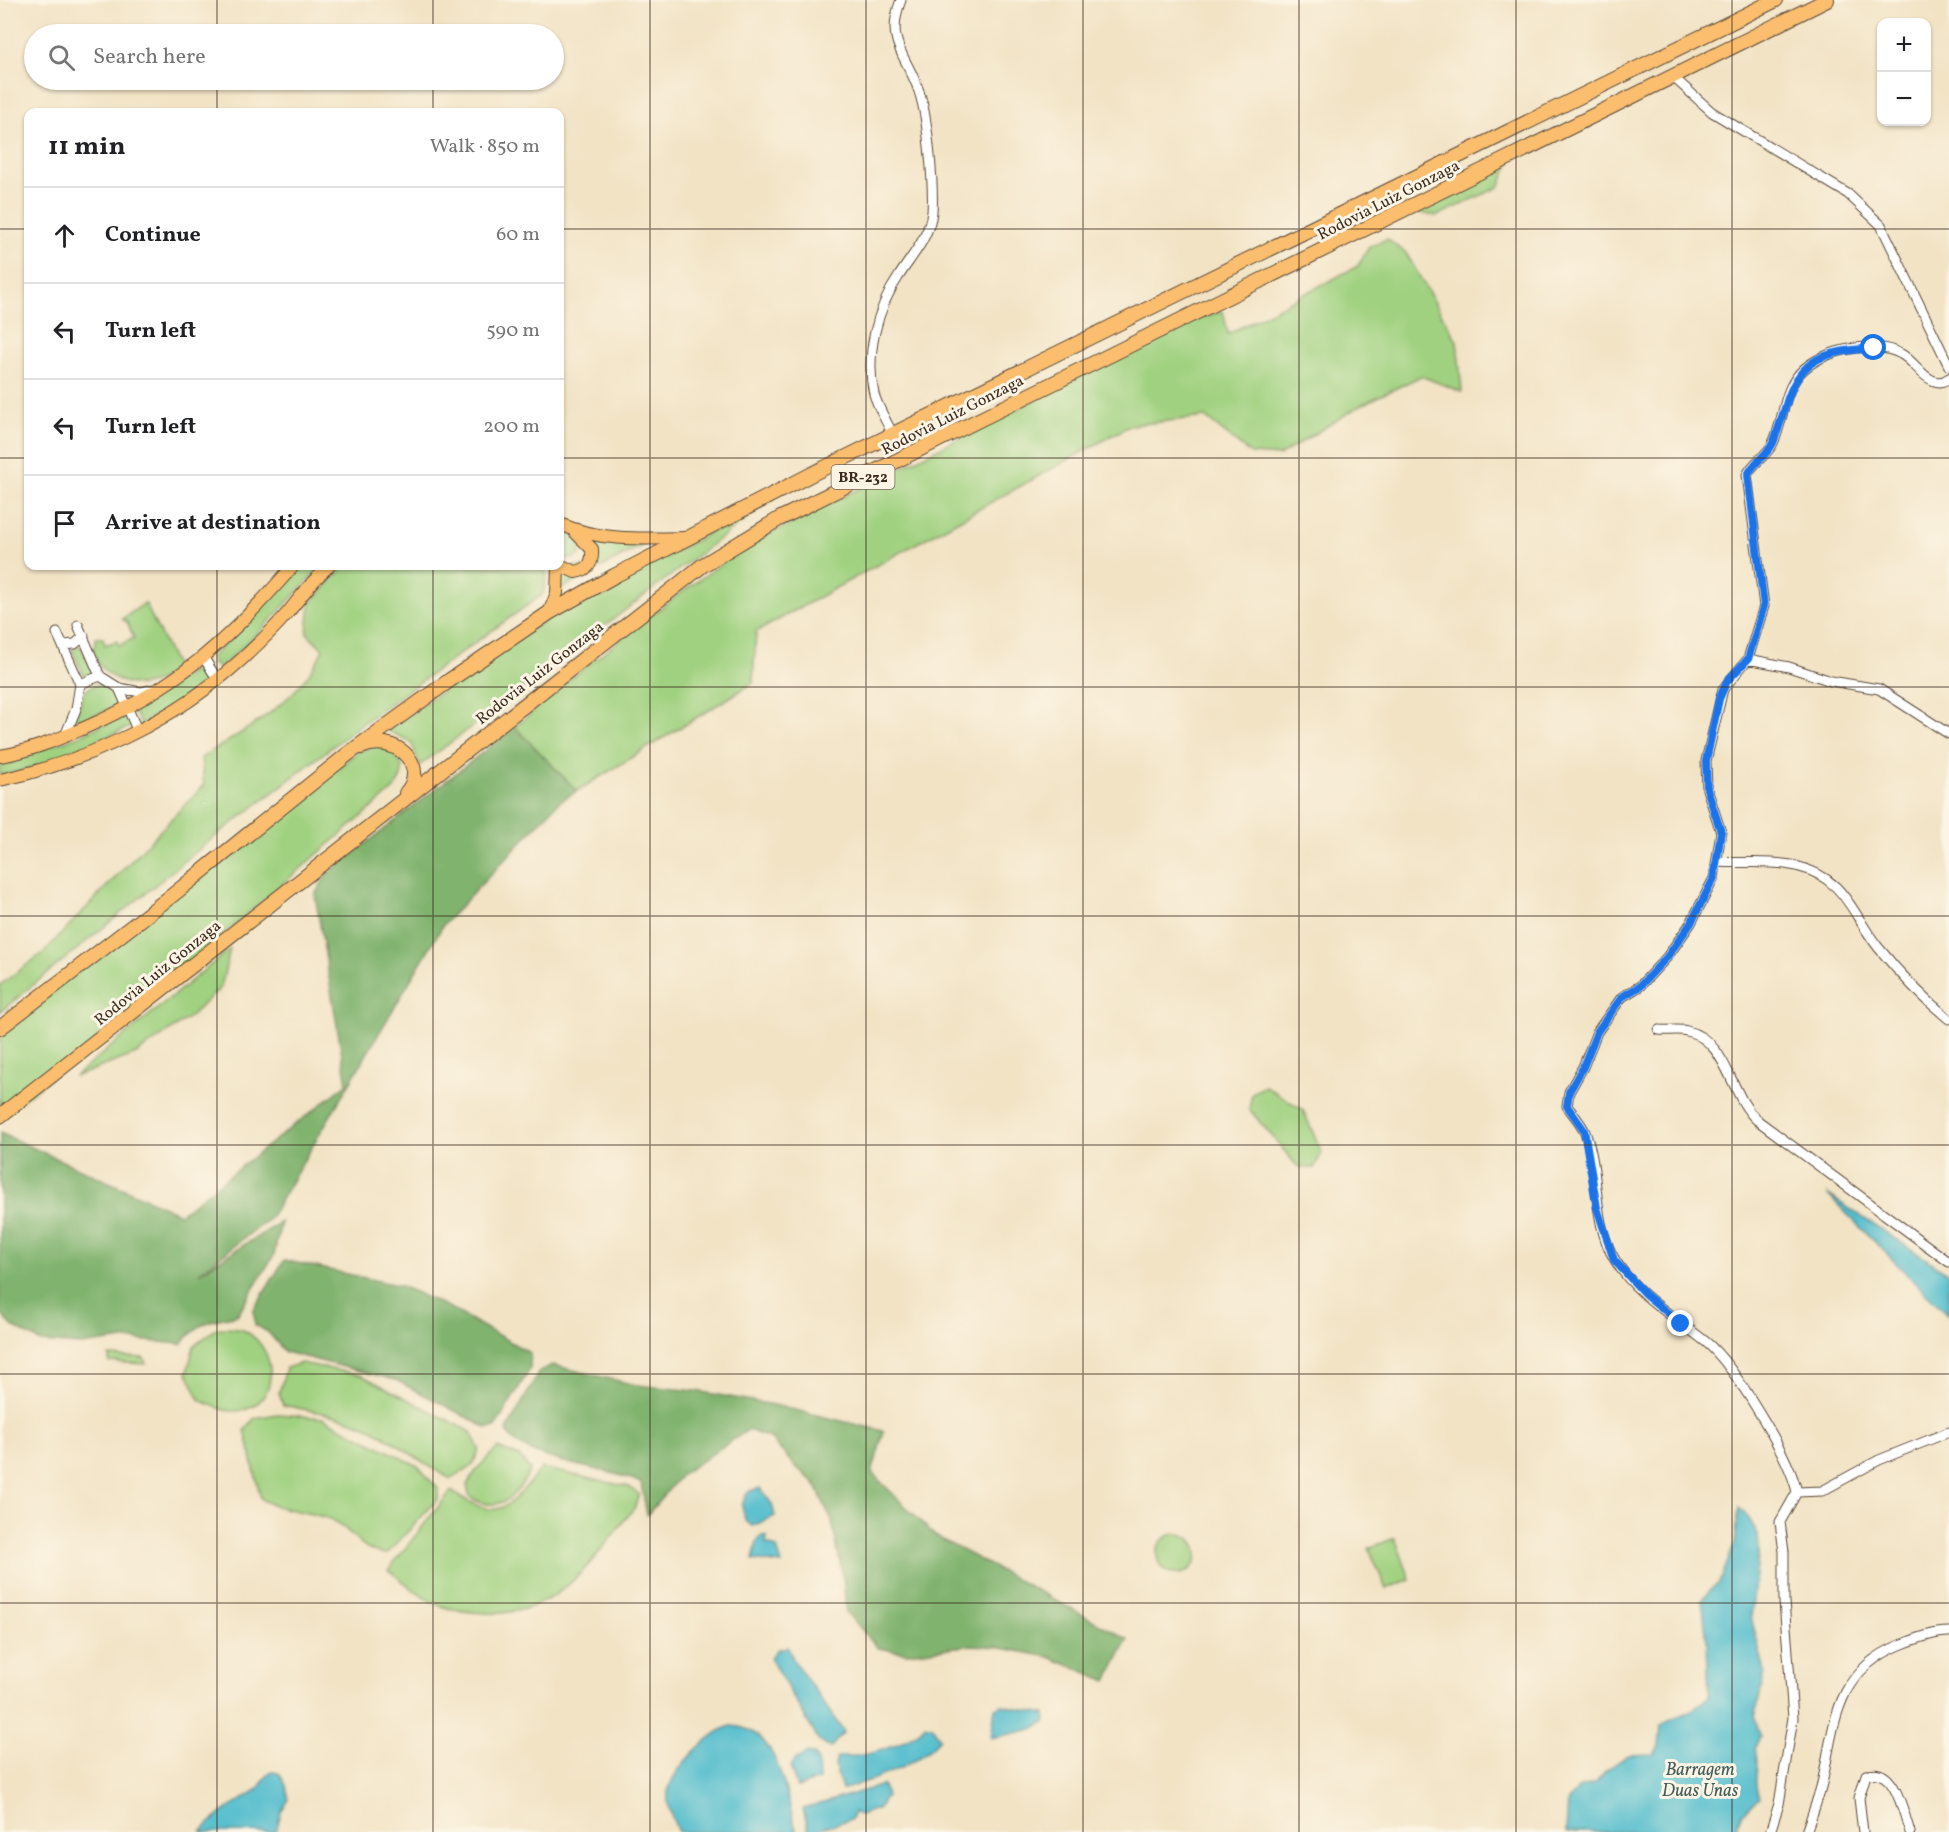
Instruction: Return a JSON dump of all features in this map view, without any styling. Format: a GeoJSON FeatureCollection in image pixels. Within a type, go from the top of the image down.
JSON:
{"type":"FeatureCollection","features":[{"type":"Feature","properties":{"kind":"highway","name":"Rodovia Luiz Gonzaga"},"geometry":{"type":"LineString","coordinates":[[0,1028],[174,894],[348,753],[549,613],[684,538],[1776,0]]}},
{"type":"Feature","properties":{"kind":"highway","name":"Rodovia Luiz Gonzaga"},"geometry":{"type":"LineString","coordinates":[[0,1116],[688,576],[736,544],[779,519],[1066,375],[1827,0]]}},
{"type":"Feature","properties":{"kind":"highway"},"geometry":{"type":"LineString","coordinates":[[348,753],[377,742],[398,747],[405,754],[413,773],[412,783],[389,809]]}},
{"type":"Feature","properties":{"kind":"main road"},"geometry":{"type":"LineString","coordinates":[[564,526],[615,537],[684,538]]}},
{"type":"Feature","properties":{"kind":"main road"},"geometry":{"type":"LineString","coordinates":[[564,567],[575,572],[587,569],[591,563],[592,549],[572,529]]}},
{"type":"Feature","properties":{"kind":"main road"},"geometry":{"type":"LineString","coordinates":[[0,756],[65,736],[128,709],[164,686],[204,658],[233,632],[289,570]]}},
{"type":"Feature","properties":{"kind":"main road"},"geometry":{"type":"LineString","coordinates":[[0,780],[73,759],[138,732],[180,707],[217,679],[283,618],[325,570]]}},
{"type":"Feature","properties":{"kind":"main road"},"geometry":{"type":"LineString","coordinates":[[549,613],[557,593],[559,570]]}},
{"type":"Feature","properties":{"kind":"street"},"geometry":{"type":"LineString","coordinates":[[893,435],[875,395],[871,371],[872,346],[885,298],[925,237],[932,210],[921,96],[894,38],[895,15],[901,0]]}},
{"type":"Feature","properties":{"kind":"street"},"geometry":{"type":"LineString","coordinates":[[1672,76],[1712,112],[1848,194],[1881,225],[1949,366]]}},
{"type":"Feature","properties":{"kind":"street"},"geometry":{"type":"LineString","coordinates":[[1770,1832],[1779,1804],[1792,1718],[1784,1601],[1784,1552],[1780,1522],[1797,1492],[1794,1478],[1727,1363],[1706,1342],[1645,1294],[1614,1260],[1597,1208],[1586,1136],[1567,1106],[1569,1092],[1583,1067],[1597,1032],[1622,997],[1640,986],[1667,957],[1708,893],[1718,862],[1721,832],[1707,789],[1705,769],[1723,689],[1748,659],[1764,606],[1748,475],[1768,453],[1795,380],[1815,359],[1828,353],[1874,348],[1890,349],[1901,354],[1931,380],[1943,382],[1949,378]]}},
{"type":"Feature","properties":{"kind":"street"},"geometry":{"type":"LineString","coordinates":[[78,625],[100,676],[119,688],[141,692],[164,686]]}},
{"type":"Feature","properties":{"kind":"street"},"geometry":{"type":"LineString","coordinates":[[57,633],[80,684],[76,709],[65,736]]}},
{"type":"Feature","properties":{"kind":"street"},"geometry":{"type":"LineString","coordinates":[[63,645],[75,644],[84,636]]}},
{"type":"Feature","properties":{"kind":"street"},"geometry":{"type":"LineString","coordinates":[[204,658],[217,679]]}},
{"type":"Feature","properties":{"kind":"street"},"geometry":{"type":"LineString","coordinates":[[1748,659],[1789,667],[1831,681],[1879,689],[1949,735]]}},
{"type":"Feature","properties":{"kind":"street"},"geometry":{"type":"LineString","coordinates":[[80,684],[100,676]]}},
{"type":"Feature","properties":{"kind":"street"},"geometry":{"type":"LineString","coordinates":[[119,688],[138,732]]}},
{"type":"Feature","properties":{"kind":"street"},"geometry":{"type":"LineString","coordinates":[[1718,862],[1795,866],[1833,884],[1851,901],[1870,937],[1893,966],[1949,1019]]}},
{"type":"Feature","properties":{"kind":"street"},"geometry":{"type":"LineString","coordinates":[[1659,1030],[1686,1031],[1704,1038],[1716,1050],[1740,1100],[1757,1120],[1949,1262]]}},
{"type":"Feature","properties":{"kind":"street"},"geometry":{"type":"LineString","coordinates":[[1797,1492],[1822,1491],[1879,1460],[1949,1432]]}},
{"type":"Feature","properties":{"kind":"street"},"geometry":{"type":"LineString","coordinates":[[1806,1832],[1822,1782],[1830,1737],[1838,1711],[1854,1676],[1866,1663],[1887,1650],[1908,1641],[1949,1632]]}},
{"type":"Feature","properties":{"kind":"street"},"geometry":{"type":"LineString","coordinates":[[1863,1832],[1860,1786],[1866,1775],[1874,1771],[1883,1773],[1890,1781],[1910,1832]]}},
{"type":"Feature","properties":{"kind":"green space"},"geometry":{"type":"Polygon","coordinates":[[[1512,158],[1499,187],[1437,216],[1408,211],[1512,158]]]}},
{"type":"Feature","properties":{"kind":"green space"},"geometry":{"type":"Polygon","coordinates":[[[1387,239],[1406,253],[1457,341],[1462,392],[1421,376],[1361,405],[1279,456],[1251,454],[1205,417],[1131,425],[756,632],[753,683],[577,791],[515,727],[571,678],[671,600],[746,546],[1186,323],[1223,311],[1228,334],[1358,266],[1369,247],[1387,239]]]}},
{"type":"Feature","properties":{"kind":"green space"},"geometry":{"type":"Polygon","coordinates":[[[774,499],[420,765],[411,742],[386,730],[550,617],[774,499]]]}},
{"type":"Feature","properties":{"kind":"green space"},"geometry":{"type":"Polygon","coordinates":[[[564,527],[581,541],[580,555],[571,559],[564,558],[564,527]]]}},
{"type":"Feature","properties":{"kind":"green space"},"geometry":{"type":"Polygon","coordinates":[[[581,532],[643,545],[561,589],[561,570],[564,568],[593,566],[581,532]]]}},
{"type":"Feature","properties":{"kind":"green space"},"geometry":{"type":"Polygon","coordinates":[[[295,570],[318,570],[262,629],[220,668],[214,665],[211,657],[257,613],[295,570]]]}},
{"type":"Feature","properties":{"kind":"green space"},"geometry":{"type":"Polygon","coordinates":[[[341,570],[544,570],[547,577],[543,594],[367,720],[208,842],[0,1012],[0,985],[44,952],[204,785],[201,758],[271,712],[301,684],[323,649],[307,633],[310,604],[341,570]]]}},
{"type":"Feature","properties":{"kind":"green space"},"geometry":{"type":"Polygon","coordinates":[[[145,603],[177,668],[152,683],[134,685],[115,678],[107,672],[100,665],[94,648],[96,638],[103,638],[105,645],[117,641],[119,646],[134,638],[127,622],[122,619],[145,603]]]}},
{"type":"Feature","properties":{"kind":"green space"},"geometry":{"type":"Polygon","coordinates":[[[77,646],[82,648],[93,673],[91,676],[84,676],[72,650],[77,646]]]}},
{"type":"Feature","properties":{"kind":"green space"},"geometry":{"type":"Polygon","coordinates":[[[201,666],[209,678],[172,707],[141,724],[133,710],[201,666]]]}},
{"type":"Feature","properties":{"kind":"green space"},"geometry":{"type":"Polygon","coordinates":[[[94,685],[103,685],[121,699],[118,705],[78,722],[75,718],[84,692],[94,685]]]}},
{"type":"Feature","properties":{"kind":"green space"},"geometry":{"type":"Polygon","coordinates":[[[128,714],[132,726],[71,752],[65,759],[0,776],[0,765],[11,763],[13,759],[76,737],[128,714]]]}},
{"type":"Feature","properties":{"kind":"green space"},"geometry":{"type":"Polygon","coordinates":[[[515,727],[577,791],[560,801],[443,925],[270,1218],[199,1273],[281,1222],[274,1255],[237,1315],[206,1323],[181,1344],[124,1339],[80,1345],[41,1342],[12,1326],[0,1313],[0,1133],[180,1214],[347,1084],[315,895],[327,874],[515,727]]]}},
{"type":"Feature","properties":{"kind":"green space"},"geometry":{"type":"Polygon","coordinates":[[[379,745],[397,758],[402,768],[402,774],[394,789],[109,1032],[0,1118],[0,1027],[359,751],[379,745]]]}},
{"type":"Feature","properties":{"kind":"green space"},"geometry":{"type":"Polygon","coordinates":[[[230,949],[221,987],[191,1016],[136,1054],[74,1077],[230,949]]]}},
{"type":"Feature","properties":{"kind":"green space"},"geometry":{"type":"Polygon","coordinates":[[[1265,1086],[1303,1110],[1322,1153],[1314,1168],[1298,1167],[1249,1109],[1252,1093],[1265,1086]]]}},
{"type":"Feature","properties":{"kind":"green space"},"geometry":{"type":"Polygon","coordinates":[[[284,1260],[401,1286],[448,1307],[530,1353],[530,1369],[495,1427],[487,1428],[396,1380],[285,1352],[268,1332],[255,1325],[254,1309],[284,1260]]]}},
{"type":"Feature","properties":{"kind":"green space"},"geometry":{"type":"Polygon","coordinates":[[[217,1328],[245,1331],[257,1340],[265,1352],[270,1379],[266,1392],[259,1402],[247,1409],[227,1411],[200,1400],[187,1373],[194,1346],[217,1328]]]}},
{"type":"Feature","properties":{"kind":"green space"},"geometry":{"type":"Polygon","coordinates":[[[109,1356],[144,1358],[146,1364],[109,1362],[109,1356]]]}},
{"type":"Feature","properties":{"kind":"green space"},"geometry":{"type":"Polygon","coordinates":[[[301,1363],[361,1375],[471,1432],[479,1449],[473,1465],[451,1479],[370,1428],[333,1415],[283,1405],[279,1393],[286,1368],[301,1363]]]}},
{"type":"Feature","properties":{"kind":"green space"},"geometry":{"type":"Polygon","coordinates":[[[552,1365],[636,1385],[696,1391],[774,1405],[884,1431],[872,1473],[935,1536],[1128,1639],[1107,1681],[1049,1657],[996,1647],[973,1645],[907,1653],[878,1648],[846,1612],[843,1578],[832,1521],[815,1484],[770,1438],[748,1430],[682,1474],[647,1515],[641,1483],[627,1477],[546,1457],[528,1450],[514,1441],[507,1430],[539,1372],[552,1365]]]}},
{"type":"Feature","properties":{"kind":"green space"},"geometry":{"type":"Polygon","coordinates":[[[278,1414],[323,1418],[418,1466],[438,1489],[438,1499],[387,1554],[370,1550],[340,1524],[332,1520],[278,1506],[261,1499],[245,1430],[255,1418],[278,1414]]]}},
{"type":"Feature","properties":{"kind":"green space"},"geometry":{"type":"Polygon","coordinates":[[[498,1448],[520,1457],[530,1470],[519,1488],[506,1500],[489,1504],[480,1502],[470,1497],[467,1485],[477,1469],[498,1448]]]}},
{"type":"Feature","properties":{"kind":"green space"},"geometry":{"type":"Polygon","coordinates":[[[542,1468],[629,1487],[639,1494],[635,1507],[604,1546],[572,1581],[555,1595],[535,1605],[512,1612],[463,1611],[434,1603],[388,1570],[451,1491],[482,1507],[493,1509],[503,1507],[520,1494],[542,1468]]]}},
{"type":"Feature","properties":{"kind":"green space"},"geometry":{"type":"Polygon","coordinates":[[[1177,1534],[1191,1540],[1197,1554],[1191,1568],[1177,1574],[1163,1568],[1157,1554],[1163,1540],[1177,1534]]]}},
{"type":"Feature","properties":{"kind":"green space"},"geometry":{"type":"Polygon","coordinates":[[[1395,1538],[1410,1579],[1386,1589],[1369,1548],[1395,1538]]]}},
{"type":"Feature","properties":{"kind":"water"},"geometry":{"type":"Polygon","coordinates":[[[1827,1194],[1949,1274],[1949,1316],[1827,1194]]]}},
{"type":"Feature","properties":{"kind":"water"},"geometry":{"type":"Polygon","coordinates":[[[760,1488],[772,1504],[775,1516],[752,1526],[745,1520],[742,1505],[747,1492],[760,1488]]]}},
{"type":"Feature","properties":{"kind":"water","name":"Barragem Duas Unas"},"geometry":{"type":"Polygon","coordinates":[[[1739,1508],[1747,1515],[1758,1534],[1759,1548],[1751,1617],[1765,1672],[1755,1718],[1760,1736],[1755,1749],[1756,1784],[1759,1798],[1741,1814],[1735,1832],[1566,1832],[1568,1800],[1578,1788],[1596,1783],[1605,1771],[1628,1755],[1654,1754],[1659,1746],[1661,1725],[1693,1710],[1709,1696],[1707,1642],[1702,1599],[1721,1579],[1735,1543],[1739,1508]]]}},
{"type":"Feature","properties":{"kind":"water"},"geometry":{"type":"Polygon","coordinates":[[[762,1536],[767,1537],[766,1543],[777,1548],[782,1564],[753,1560],[757,1541],[762,1536]]]}},
{"type":"Feature","properties":{"kind":"water"},"geometry":{"type":"Polygon","coordinates":[[[788,1647],[794,1661],[844,1732],[830,1748],[819,1741],[770,1658],[778,1649],[788,1647]]]}},
{"type":"Feature","properties":{"kind":"water"},"geometry":{"type":"Polygon","coordinates":[[[1003,1705],[1045,1714],[1046,1721],[1033,1729],[991,1738],[995,1708],[1003,1705]]]}},
{"type":"Feature","properties":{"kind":"water"},"geometry":{"type":"Polygon","coordinates":[[[926,1725],[933,1727],[940,1739],[919,1758],[894,1771],[842,1790],[835,1766],[837,1757],[873,1753],[885,1749],[908,1739],[926,1725]]]}},
{"type":"Feature","properties":{"kind":"water"},"geometry":{"type":"Polygon","coordinates":[[[731,1726],[748,1730],[761,1738],[770,1751],[784,1783],[797,1832],[678,1832],[668,1802],[671,1783],[684,1762],[693,1753],[713,1736],[731,1726]]]}},
{"type":"Feature","properties":{"kind":"water"},"geometry":{"type":"Polygon","coordinates":[[[808,1753],[814,1755],[818,1761],[819,1780],[797,1787],[790,1767],[794,1760],[808,1753]]]}},
{"type":"Feature","properties":{"kind":"water"},"geometry":{"type":"Polygon","coordinates":[[[272,1772],[279,1773],[286,1785],[289,1799],[281,1812],[276,1832],[201,1832],[219,1815],[257,1790],[272,1772]]]}},
{"type":"Feature","properties":{"kind":"water"},"geometry":{"type":"Polygon","coordinates":[[[883,1785],[886,1796],[879,1808],[860,1815],[854,1812],[851,1819],[809,1832],[803,1809],[883,1785]]]}},
{"type":"Feature","properties":{"kind":"route"},"geometry":{"type":"LineString","coordinates":[[1681,1324],[1645,1294],[1614,1260],[1597,1208],[1588,1142],[1584,1130],[1567,1106],[1569,1092],[1583,1067],[1597,1032],[1614,1006],[1622,997],[1640,986],[1653,974],[1667,957],[1691,923],[1714,878],[1722,840],[1718,820],[1707,789],[1706,761],[1719,699],[1727,681],[1748,659],[1764,606],[1748,484],[1750,470],[1768,453],[1781,424],[1795,380],[1803,369],[1815,359],[1828,353],[1874,348]]}}]}
